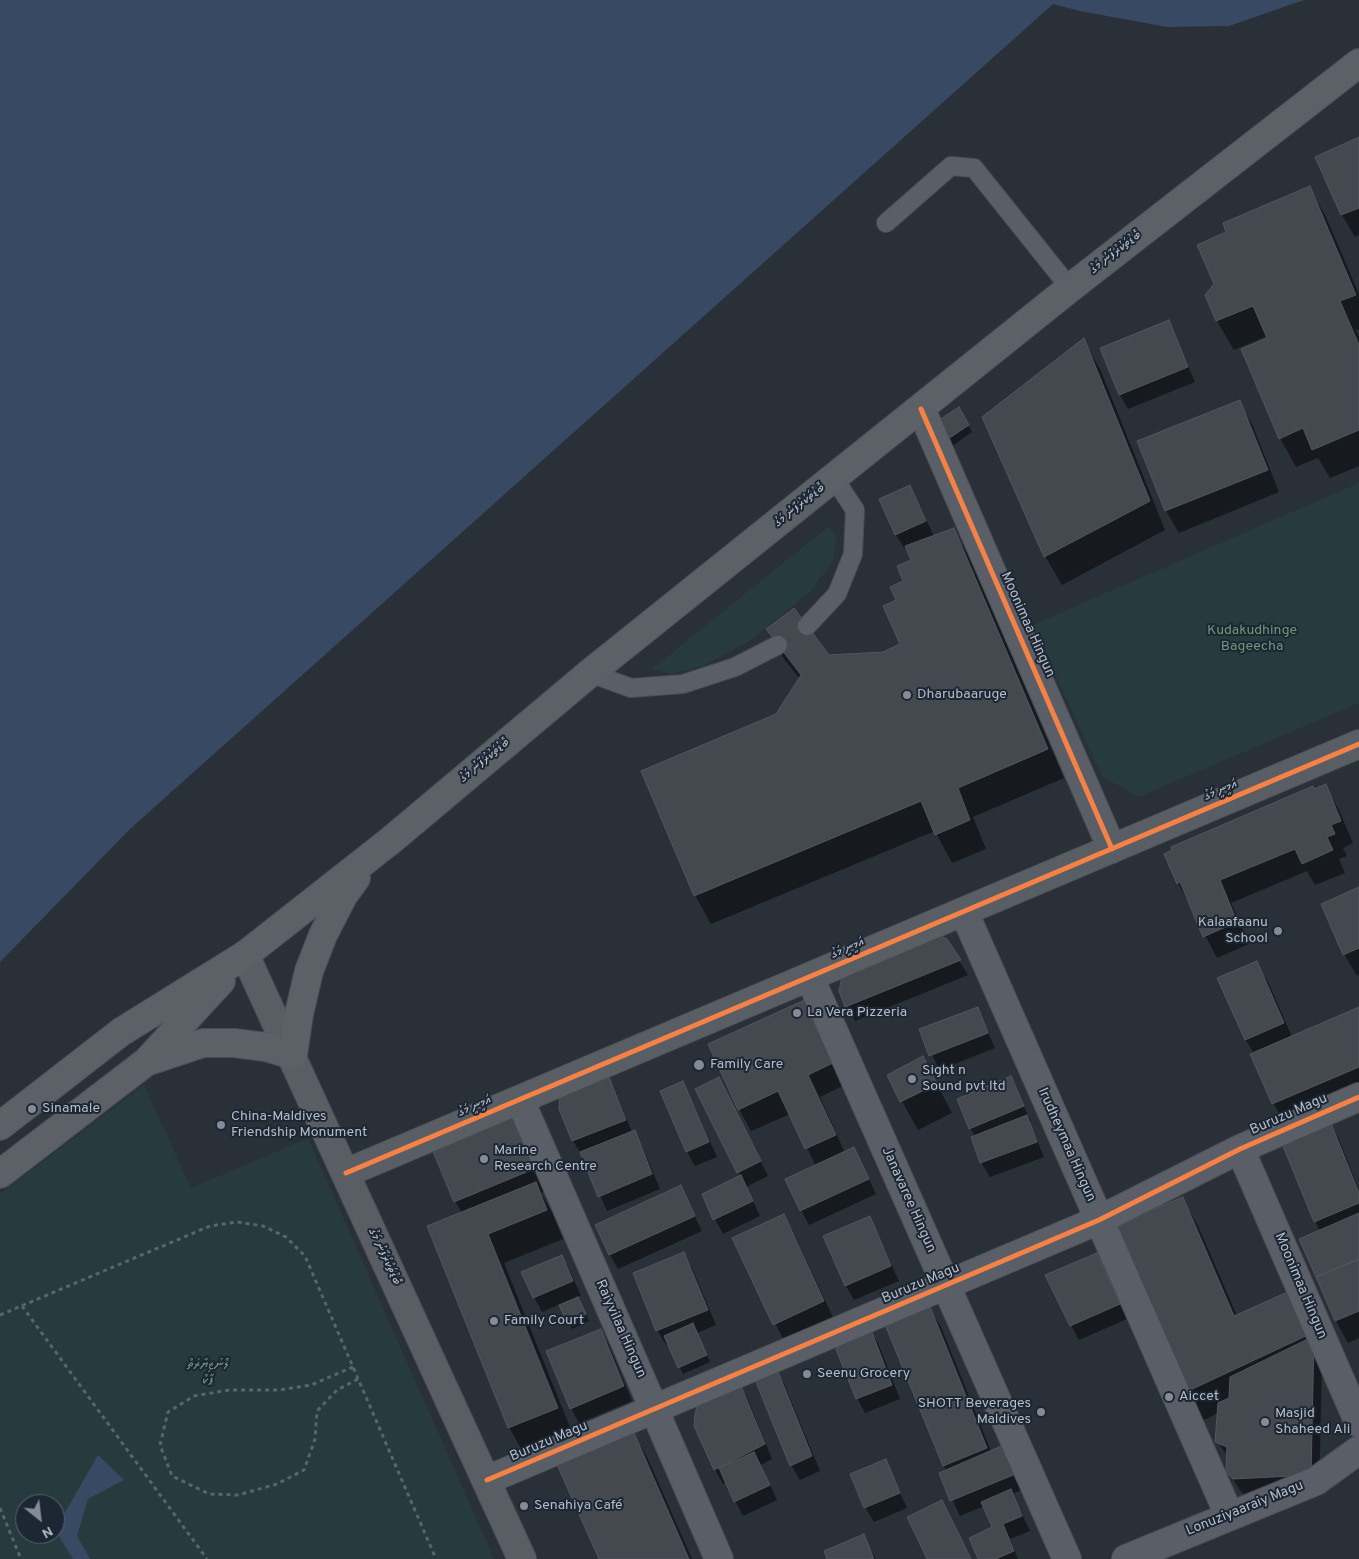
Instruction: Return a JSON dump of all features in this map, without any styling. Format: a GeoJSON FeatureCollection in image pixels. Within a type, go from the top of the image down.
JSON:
{"type":"FeatureCollection","features":[{"type":"Feature","properties":{"kind":"main road","name":"ބޮޑުތަކުރުފާނު މަގު"},"geometry":{"type":"LineString","coordinates":[[0,1126],[121,1032],[245,955],[376,853],[590,673],[1070,288],[1359,63]]}},
{"type":"Feature","properties":{"kind":"main road"},"geometry":{"type":"LineString","coordinates":[[4,1171],[146,1062],[203,1043],[234,1043],[266,1047],[292,1055],[309,971],[322,935],[343,896],[376,853]]}},
{"type":"Feature","properties":{"kind":"main road","name":"ބޮޑުތަކުރުފާނު މަގު"},"geometry":{"type":"LineString","coordinates":[[146,1062],[245,955]]}},
{"type":"Feature","properties":{"kind":"street","name":"Moonimaa Hingun"},"geometry":{"type":"LineString","coordinates":[[920,409],[1112,850]]}},
{"type":"Feature","properties":{"kind":"street","name":"އަމީނީ މަގު"},"geometry":{"type":"LineString","coordinates":[[346,1174],[1359,744]]}},
{"type":"Feature","properties":{"kind":"street","name":"Irudheymaa Hingun"},"geometry":{"type":"LineString","coordinates":[[964,912],[1229,1515]]}},
{"type":"Feature","properties":{"kind":"street","name":"ބޮޑުތަކުރުފާނު މަގު"},"geometry":{"type":"LineString","coordinates":[[245,955],[522,1559]]}},
{"type":"Feature","properties":{"kind":"street","name":"Janavaree Hingun"},"geometry":{"type":"LineString","coordinates":[[810,978],[1067,1559]]}},
{"type":"Feature","properties":{"kind":"street","name":"Buruzu Magu"},"geometry":{"type":"LineString","coordinates":[[487,1480],[1099,1220],[1240,1149],[1359,1096]]}},
{"type":"Feature","properties":{"kind":"street","name":"Raiyvilaa Hingun"},"geometry":{"type":"LineString","coordinates":[[520,1100],[719,1559]]}},
{"type":"Feature","properties":{"kind":"street","name":"Moonimaa Hingun"},"geometry":{"type":"LineString","coordinates":[[1240,1149],[1359,1423]]}},
{"type":"Feature","properties":{"kind":"street","name":"Lonuziyaaraiy Magu"},"geometry":{"type":"LineString","coordinates":[[1126,1559],[1229,1515],[1316,1481],[1359,1450]]}},
{"type":"Feature","properties":{"kind":"lane"},"geometry":{"type":"LineString","coordinates":[[886,223],[952,166],[974,168],[1070,288]]}},
{"type":"Feature","properties":{"kind":"lane"},"geometry":{"type":"LineString","coordinates":[[807,626],[836,594],[853,554],[855,510],[834,478]]}},
{"type":"Feature","properties":{"kind":"lane"},"geometry":{"type":"LineString","coordinates":[[590,673],[631,688],[683,684],[735,667],[778,646]]}},
{"type":"Feature","properties":{"kind":"path"},"geometry":{"type":"LineString","coordinates":[[0,1314],[210,1226],[237,1222],[263,1226],[286,1237],[304,1256],[436,1559]]}},
{"type":"Feature","properties":{"kind":"path"},"geometry":{"type":"LineString","coordinates":[[22,1306],[207,1559]]}},
{"type":"Feature","properties":{"kind":"path"},"geometry":{"type":"LineString","coordinates":[[353,1367],[311,1385],[279,1390],[229,1390],[194,1396],[174,1408],[168,1412],[160,1445],[172,1476],[209,1494],[238,1495],[277,1484],[304,1470],[315,1439],[317,1411],[337,1390],[358,1379]]}},
{"type":"Feature","properties":{"kind":"path"},"geometry":{"type":"LineString","coordinates":[[0,1508],[21,1559]]}},
{"type":"Feature","properties":{"kind":"green space","name":"Kudakudhinge Bageecha"},"geometry":{"type":"Polygon","coordinates":[[[1359,483],[1359,703],[1138,797],[1102,776],[1032,625],[1359,483]]]}},
{"type":"Feature","properties":{"kind":"green space"},"geometry":{"type":"Polygon","coordinates":[[[829,526],[837,538],[833,561],[810,592],[748,642],[703,666],[672,674],[652,669],[829,526]]]}},
{"type":"Feature","properties":{"kind":"green space","name":"ލޮނުޒިޔާރަތް ޕާކް"},"geometry":{"type":"Polygon","coordinates":[[[144,1085],[191,1188],[308,1138],[494,1559],[0,1559],[0,1194],[144,1085]]]}},
{"type":"Feature","properties":{"kind":"water"},"geometry":{"type":"Polygon","coordinates":[[[0,0],[1304,0],[1229,26],[1167,27],[1080,11],[1053,4],[130,829],[0,962],[0,0]]]}},
{"type":"Feature","properties":{"kind":"water"},"geometry":{"type":"Polygon","coordinates":[[[98,1455],[124,1480],[88,1499],[77,1536],[90,1559],[73,1559],[64,1544],[65,1513],[98,1455]]]}},
{"type":"Feature","properties":{"kind":"building"},"geometry":{"type":"Polygon","coordinates":[[[1359,137],[1359,208],[1341,215],[1315,157],[1359,137]]]}},
{"type":"Feature","properties":{"kind":"building"},"geometry":{"type":"Polygon","coordinates":[[[1310,186],[1356,295],[1340,301],[1359,345],[1359,430],[1312,450],[1303,428],[1279,439],[1241,349],[1267,338],[1253,306],[1216,321],[1205,295],[1214,284],[1197,245],[1226,232],[1223,223],[1310,186]]]}},
{"type":"Feature","properties":{"kind":"building"},"geometry":{"type":"Polygon","coordinates":[[[1169,320],[1188,367],[1119,395],[1100,348],[1169,320]]]}},
{"type":"Feature","properties":{"kind":"building"},"geometry":{"type":"Polygon","coordinates":[[[1084,338],[1150,501],[1044,557],[982,417],[1084,338]]]}},
{"type":"Feature","properties":{"kind":"building"},"geometry":{"type":"Polygon","coordinates":[[[1240,400],[1268,470],[1165,511],[1137,441],[1240,400]]]}},
{"type":"Feature","properties":{"kind":"building"},"geometry":{"type":"Polygon","coordinates":[[[959,407],[969,425],[942,443],[933,424],[959,407]]]}},
{"type":"Feature","properties":{"kind":"building"},"geometry":{"type":"Polygon","coordinates":[[[910,485],[926,521],[895,535],[879,499],[910,485]]]}},
{"type":"Feature","properties":{"kind":"building","name":"Dharubaaruge"},"geometry":{"type":"Polygon","coordinates":[[[954,528],[1048,749],[958,788],[970,820],[935,835],[921,801],[694,896],[641,771],[776,714],[801,675],[766,629],[794,608],[829,655],[883,652],[900,644],[883,606],[896,600],[890,587],[903,581],[897,566],[911,560],[905,546],[954,528]]]}},
{"type":"Feature","properties":{"kind":"building"},"geometry":{"type":"Polygon","coordinates":[[[1326,784],[1341,821],[1331,825],[1335,834],[1327,837],[1333,850],[1302,864],[1295,849],[1220,880],[1237,922],[1203,937],[1180,882],[1177,884],[1164,854],[1172,850],[1171,847],[1313,786],[1314,789],[1326,784]]]}},
{"type":"Feature","properties":{"kind":"building"},"geometry":{"type":"Polygon","coordinates":[[[1359,887],[1359,948],[1343,955],[1321,904],[1359,887]]]}},
{"type":"Feature","properties":{"kind":"building"},"geometry":{"type":"Polygon","coordinates":[[[927,930],[947,939],[961,960],[845,1007],[839,991],[842,976],[927,930]]]}},
{"type":"Feature","properties":{"kind":"building"},"geometry":{"type":"Polygon","coordinates":[[[1257,961],[1284,1023],[1245,1040],[1217,978],[1257,961]]]}},
{"type":"Feature","properties":{"kind":"building"},"geometry":{"type":"Polygon","coordinates":[[[811,997],[839,1060],[808,1075],[836,1135],[805,1149],[778,1091],[738,1110],[708,1044],[811,997]]]}},
{"type":"Feature","properties":{"kind":"building"},"geometry":{"type":"Polygon","coordinates":[[[978,1007],[988,1033],[929,1056],[919,1029],[978,1007]]]}},
{"type":"Feature","properties":{"kind":"building"},"geometry":{"type":"Polygon","coordinates":[[[1359,1007],[1359,1067],[1272,1104],[1250,1054],[1359,1007]]]}},
{"type":"Feature","properties":{"kind":"building","name":"Sight n Sound pvt ltd"},"geometry":{"type":"Polygon","coordinates":[[[923,1056],[937,1084],[900,1102],[887,1075],[923,1056]]]}},
{"type":"Feature","properties":{"kind":"building"},"geometry":{"type":"Polygon","coordinates":[[[607,1072],[626,1120],[572,1141],[559,1109],[560,1095],[607,1072]]]}},
{"type":"Feature","properties":{"kind":"building"},"geometry":{"type":"Polygon","coordinates":[[[1011,1076],[1024,1106],[969,1129],[957,1099],[1011,1076]]]}},
{"type":"Feature","properties":{"kind":"building"},"geometry":{"type":"Polygon","coordinates":[[[719,1077],[761,1161],[737,1173],[695,1089],[719,1077]]]}},
{"type":"Feature","properties":{"kind":"building"},"geometry":{"type":"Polygon","coordinates":[[[683,1081],[709,1142],[686,1152],[660,1091],[683,1081]]]}},
{"type":"Feature","properties":{"kind":"building","name":"Marine Research Centre"},"geometry":{"type":"Polygon","coordinates":[[[514,1115],[536,1168],[454,1202],[432,1149],[514,1115]]]}},
{"type":"Feature","properties":{"kind":"building"},"geometry":{"type":"Polygon","coordinates":[[[1027,1115],[1037,1142],[980,1163],[971,1137],[1027,1115]]]}},
{"type":"Feature","properties":{"kind":"building"},"geometry":{"type":"Polygon","coordinates":[[[1330,1121],[1359,1193],[1359,1203],[1314,1222],[1281,1141],[1330,1121]]]}},
{"type":"Feature","properties":{"kind":"building"},"geometry":{"type":"Polygon","coordinates":[[[635,1130],[652,1174],[598,1197],[580,1152],[635,1130]]]}},
{"type":"Feature","properties":{"kind":"building"},"geometry":{"type":"Polygon","coordinates":[[[854,1147],[869,1179],[800,1211],[785,1179],[854,1147]]]}},
{"type":"Feature","properties":{"kind":"building"},"geometry":{"type":"Polygon","coordinates":[[[741,1175],[753,1201],[713,1220],[702,1194],[741,1175]]]}},
{"type":"Feature","properties":{"kind":"building","name":"Family Court"},"geometry":{"type":"Polygon","coordinates":[[[536,1182],[547,1210],[488,1234],[558,1408],[508,1428],[427,1226],[536,1182]]]}},
{"type":"Feature","properties":{"kind":"building"},"geometry":{"type":"Polygon","coordinates":[[[681,1185],[695,1216],[609,1255],[595,1225],[681,1185]]]}},
{"type":"Feature","properties":{"kind":"building"},"geometry":{"type":"Polygon","coordinates":[[[1183,1197],[1234,1316],[1292,1290],[1310,1334],[1186,1392],[1115,1225],[1183,1197]]]}},
{"type":"Feature","properties":{"kind":"building"},"geometry":{"type":"Polygon","coordinates":[[[1359,1213],[1359,1259],[1316,1277],[1299,1239],[1359,1213]]]}},
{"type":"Feature","properties":{"kind":"building"},"geometry":{"type":"Polygon","coordinates":[[[784,1214],[824,1301],[773,1325],[732,1238],[784,1214]]]}},
{"type":"Feature","properties":{"kind":"building"},"geometry":{"type":"Polygon","coordinates":[[[870,1216],[891,1266],[845,1286],[823,1236],[870,1216]]]}},
{"type":"Feature","properties":{"kind":"building"},"geometry":{"type":"Polygon","coordinates":[[[684,1252],[708,1310],[656,1331],[633,1273],[684,1252]]]}},
{"type":"Feature","properties":{"kind":"building"},"geometry":{"type":"Polygon","coordinates":[[[1097,1253],[1120,1304],[1070,1326],[1045,1275],[1097,1253]]]}},
{"type":"Feature","properties":{"kind":"building"},"geometry":{"type":"Polygon","coordinates":[[[562,1255],[573,1281],[533,1298],[521,1272],[562,1255]]]}},
{"type":"Feature","properties":{"kind":"building"},"geometry":{"type":"Polygon","coordinates":[[[1359,1259],[1359,1311],[1335,1321],[1316,1277],[1359,1259]]]}},
{"type":"Feature","properties":{"kind":"building"},"geometry":{"type":"Polygon","coordinates":[[[578,1297],[586,1314],[567,1323],[559,1305],[578,1297]]]}},
{"type":"Feature","properties":{"kind":"building"},"geometry":{"type":"Polygon","coordinates":[[[929,1304],[987,1448],[943,1466],[884,1322],[929,1304]]]}},
{"type":"Feature","properties":{"kind":"building"},"geometry":{"type":"Polygon","coordinates":[[[693,1323],[707,1355],[678,1368],[664,1336],[693,1323]]]}},
{"type":"Feature","properties":{"kind":"building"},"geometry":{"type":"Polygon","coordinates":[[[870,1327],[892,1385],[856,1399],[833,1342],[870,1327]]]}},
{"type":"Feature","properties":{"kind":"building"},"geometry":{"type":"Polygon","coordinates":[[[601,1329],[624,1386],[570,1409],[546,1351],[601,1329]]]}},
{"type":"Feature","properties":{"kind":"building","name":"Masjid Shaheed Ali"},"geometry":{"type":"Polygon","coordinates":[[[1314,1336],[1311,1475],[1233,1479],[1226,1472],[1227,1447],[1215,1442],[1218,1403],[1229,1398],[1230,1377],[1314,1336]]]}},
{"type":"Feature","properties":{"kind":"building"},"geometry":{"type":"Polygon","coordinates":[[[776,1367],[812,1456],[790,1466],[754,1377],[776,1367]]]}},
{"type":"Feature","properties":{"kind":"building"},"geometry":{"type":"Polygon","coordinates":[[[739,1381],[765,1444],[714,1470],[694,1426],[698,1402],[739,1381]]]}},
{"type":"Feature","properties":{"kind":"building"},"geometry":{"type":"Polygon","coordinates":[[[631,1426],[689,1559],[599,1559],[555,1460],[631,1426]]]}},
{"type":"Feature","properties":{"kind":"building"},"geometry":{"type":"Polygon","coordinates":[[[1006,1444],[1018,1473],[950,1501],[939,1473],[1006,1444]]]}},
{"type":"Feature","properties":{"kind":"building"},"geometry":{"type":"Polygon","coordinates":[[[754,1452],[770,1485],[734,1502],[719,1468],[754,1452]]]}},
{"type":"Feature","properties":{"kind":"building"},"geometry":{"type":"Polygon","coordinates":[[[886,1459],[900,1493],[864,1508],[850,1474],[886,1459]]]}},
{"type":"Feature","properties":{"kind":"building"},"geometry":{"type":"Polygon","coordinates":[[[1011,1489],[1022,1516],[1003,1524],[1014,1551],[996,1559],[978,1559],[969,1538],[992,1527],[981,1502],[1011,1489]]]}},
{"type":"Feature","properties":{"kind":"building"},"geometry":{"type":"Polygon","coordinates":[[[942,1500],[971,1559],[927,1559],[907,1517],[942,1500]]]}},
{"type":"Feature","properties":{"kind":"building"},"geometry":{"type":"Polygon","coordinates":[[[864,1534],[874,1559],[827,1559],[824,1551],[864,1534]]]}},
{"type":"Feature","properties":{"kind":"cycle path"},"geometry":{"type":"LineString","coordinates":[[921,409],[1112,849]]}},
{"type":"Feature","properties":{"kind":"cycle path"},"geometry":{"type":"LineString","coordinates":[[346,1173],[1359,744]]}},
{"type":"Feature","properties":{"kind":"cycle path"},"geometry":{"type":"LineString","coordinates":[[487,1480],[1099,1220],[1240,1149],[1359,1097]]}},
{"type":"Feature","properties":{"kind":"place","name":"Dharubaaruge"},"geometry":{"type":"Point","coordinates":[907,695]}},
{"type":"Feature","properties":{"kind":"place","name":"Kalaafaanu School"},"geometry":{"type":"Point","coordinates":[1278,931]}},
{"type":"Feature","properties":{"kind":"place","name":"La Vera Pizzeria"},"geometry":{"type":"Point","coordinates":[797,1013]}},
{"type":"Feature","properties":{"kind":"place","name":"Family Care"},"geometry":{"type":"Point","coordinates":[699,1065]}},
{"type":"Feature","properties":{"kind":"place","name":"Sight n Sound pvt ltd"},"geometry":{"type":"Point","coordinates":[912,1079]}},
{"type":"Feature","properties":{"kind":"place","name":"Sinamale"},"geometry":{"type":"Point","coordinates":[32,1109]}},
{"type":"Feature","properties":{"kind":"place","name":"China-Maldives Friendship Monument"},"geometry":{"type":"Point","coordinates":[221,1125]}},
{"type":"Feature","properties":{"kind":"place","name":"Marine Research Centre"},"geometry":{"type":"Point","coordinates":[484,1159]}},
{"type":"Feature","properties":{"kind":"place","name":"Family Court"},"geometry":{"type":"Point","coordinates":[494,1321]}},
{"type":"Feature","properties":{"kind":"place","name":"Seenu Grocery"},"geometry":{"type":"Point","coordinates":[807,1374]}},
{"type":"Feature","properties":{"kind":"place","name":"Aiccet"},"geometry":{"type":"Point","coordinates":[1169,1397]}},
{"type":"Feature","properties":{"kind":"place","name":"SHOTT Beverages Maldives"},"geometry":{"type":"Point","coordinates":[1041,1412]}},
{"type":"Feature","properties":{"kind":"place","name":"Masjid Shaheed Ali"},"geometry":{"type":"Point","coordinates":[1265,1422]}},
{"type":"Feature","properties":{"kind":"place","name":"Senahiya Café"},"geometry":{"type":"Point","coordinates":[524,1506]}}]}
